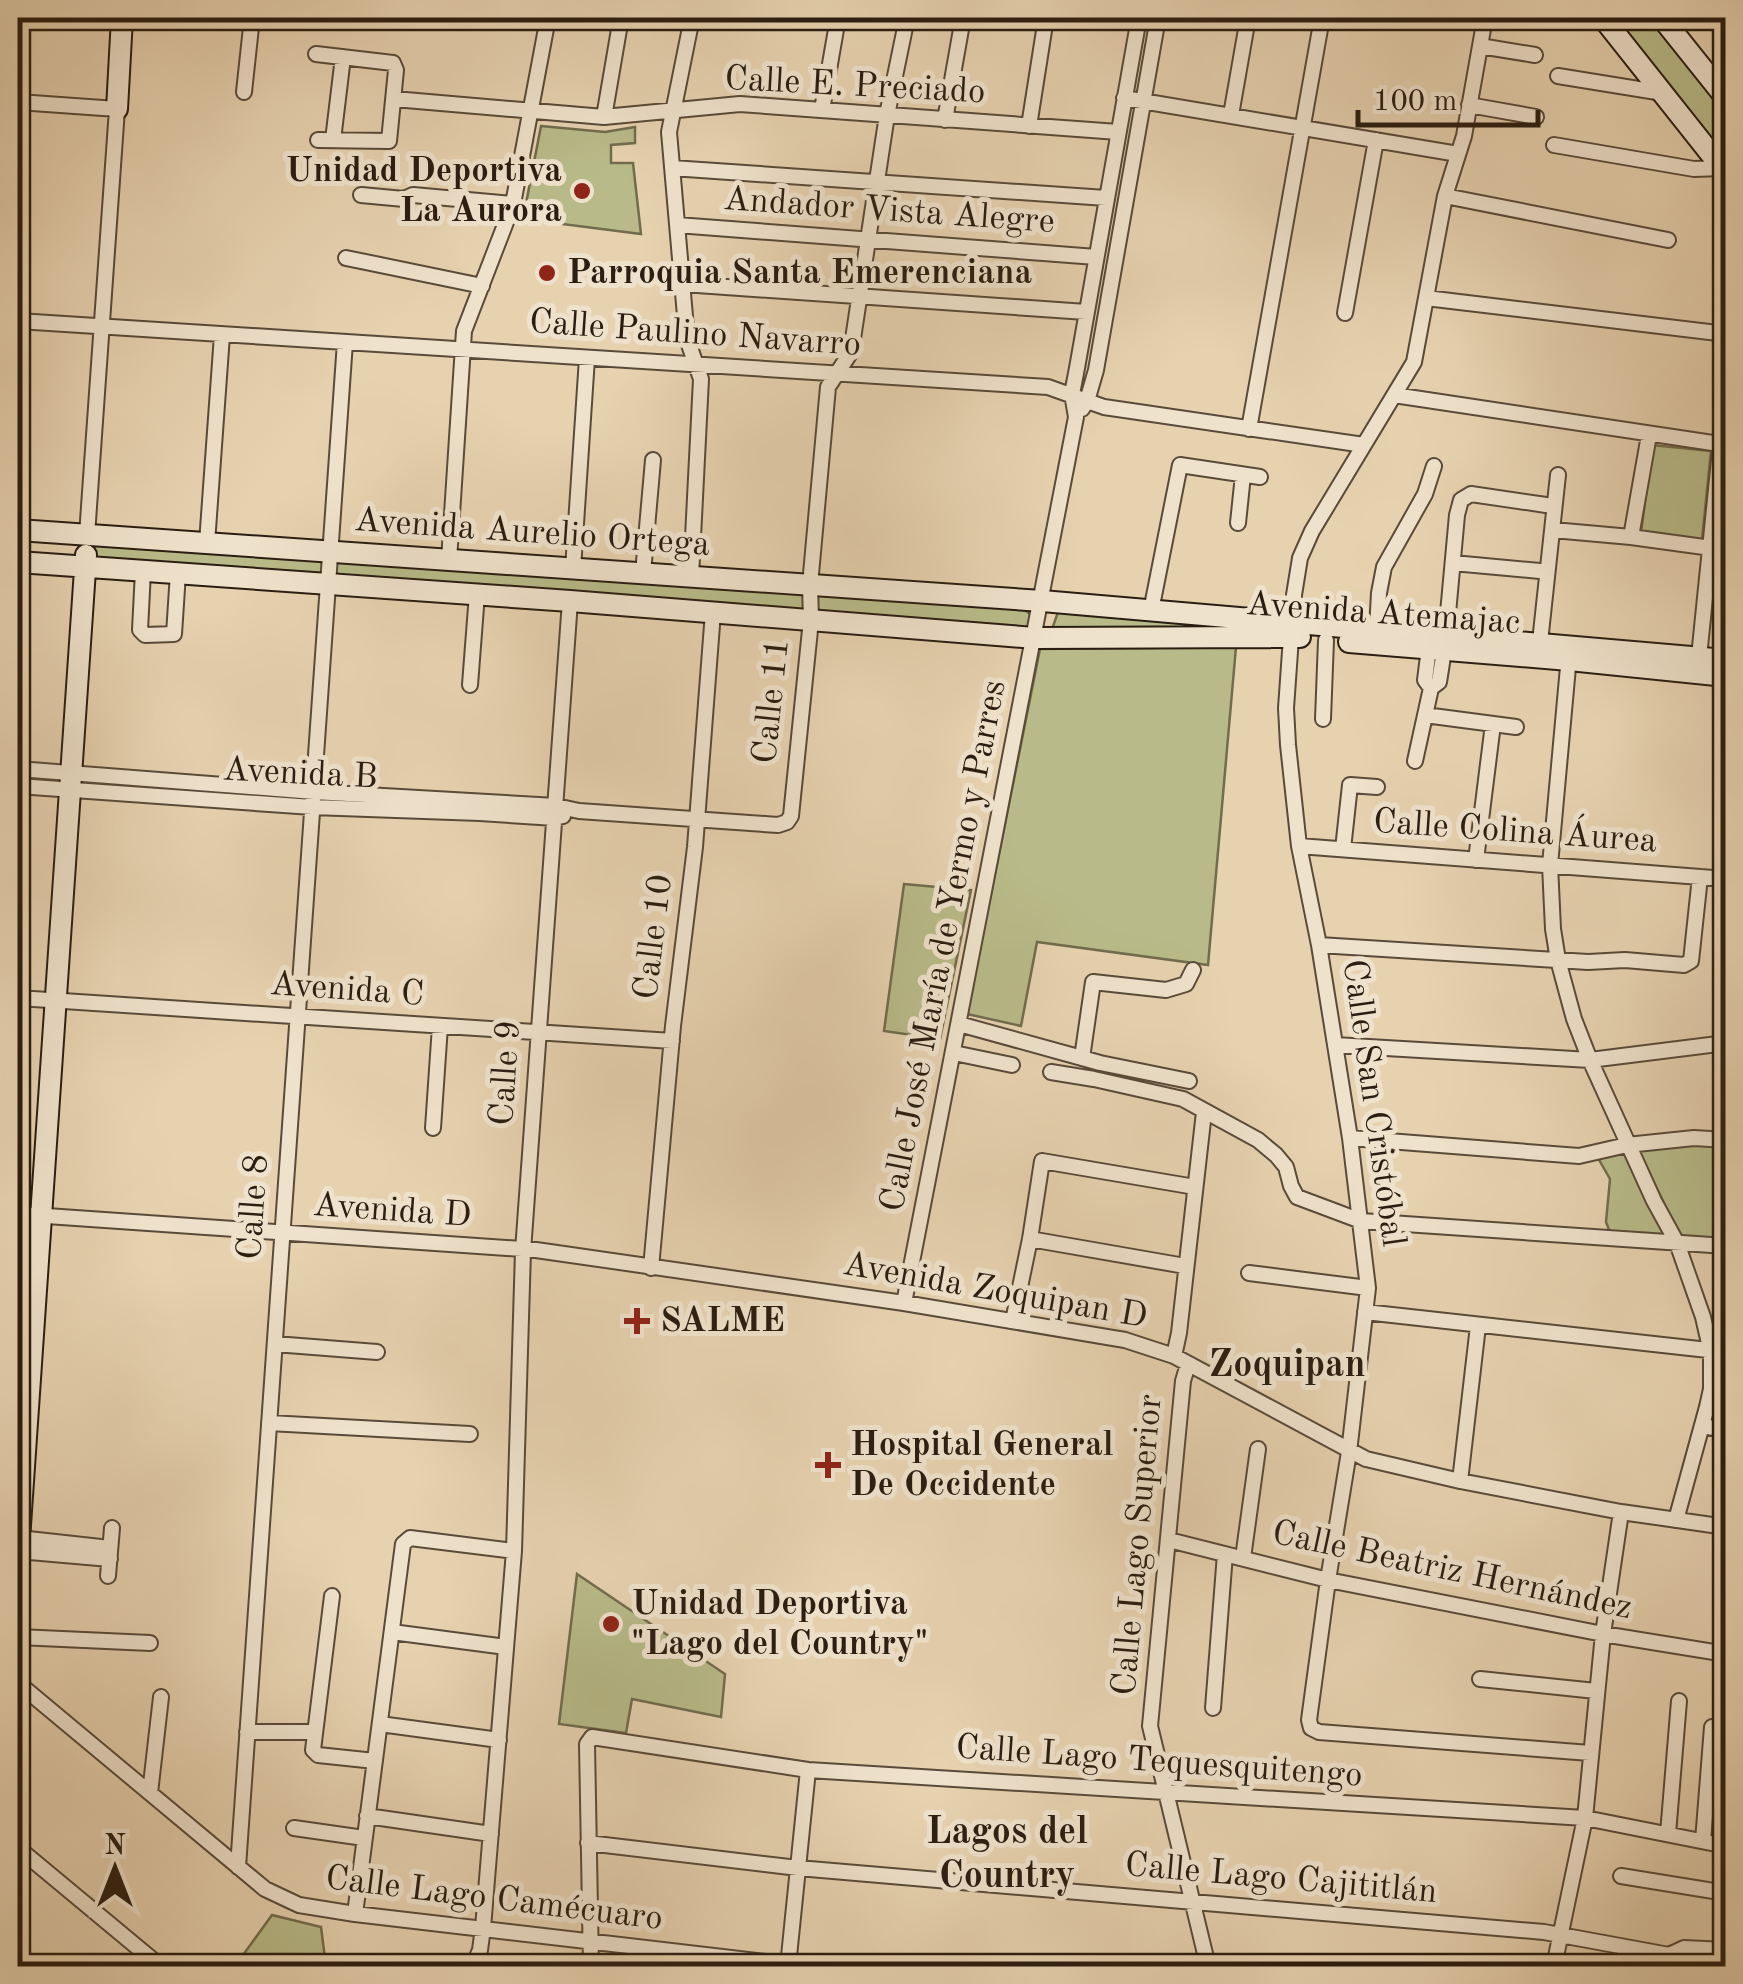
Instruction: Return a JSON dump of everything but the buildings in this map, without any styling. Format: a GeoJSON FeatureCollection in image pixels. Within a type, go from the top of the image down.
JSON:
{"type":"FeatureCollection","features":[{"type":"Feature","properties":{"kind":"main road"},"geometry":{"type":"LineString","coordinates":[[116,109],[122,18]]}},
{"type":"Feature","properties":{"kind":"main road"},"geometry":{"type":"LineString","coordinates":[[1603,18],[1724,169]]}},
{"type":"Feature","properties":{"kind":"main road"},"geometry":{"type":"LineString","coordinates":[[1662,18],[1726,98]]}},
{"type":"Feature","properties":{"kind":"main road","name":"Avenida Aurelio Ortega"},"geometry":{"type":"LineString","coordinates":[[18,530],[1042,601]]}},
{"type":"Feature","properties":{"kind":"main road"},"geometry":{"type":"LineString","coordinates":[[18,1553],[87,534]]}},
{"type":"Feature","properties":{"kind":"main road","name":"Avenida Aurelio Ortega"},"geometry":{"type":"LineString","coordinates":[[18,562],[1035,638]]}},
{"type":"Feature","properties":{"kind":"main road","name":"Avenida Atemajac"},"geometry":{"type":"LineString","coordinates":[[1042,601],[1291,630],[1326,640],[1726,660]]}},
{"type":"Feature","properties":{"kind":"main road","name":"Avenida Atemajac"},"geometry":{"type":"LineString","coordinates":[[1035,638],[1378,630],[1440,644],[1540,642],[1570,652],[1726,676]]}},
{"type":"Feature","properties":{"kind":"street"},"geometry":{"type":"LineString","coordinates":[[244,92],[252,18]]}},
{"type":"Feature","properties":{"kind":"street"},"geometry":{"type":"LineString","coordinates":[[449,560],[464,331],[513,204],[548,18]]}},
{"type":"Feature","properties":{"kind":"street"},"geometry":{"type":"LineString","coordinates":[[604,118],[621,18]]}},
{"type":"Feature","properties":{"kind":"street"},"geometry":{"type":"LineString","coordinates":[[691,577],[701,379],[687,339],[669,132],[692,18]]}},
{"type":"Feature","properties":{"kind":"street"},"geometry":{"type":"LineString","coordinates":[[822,110],[838,18]]}},
{"type":"Feature","properties":{"kind":"street","name":"Calle 11"},"geometry":{"type":"LineString","coordinates":[[787,822],[810,620],[828,387],[851,352],[887,115],[907,18]]}},
{"type":"Feature","properties":{"kind":"street"},"geometry":{"type":"LineString","coordinates":[[945,120],[963,18]]}},
{"type":"Feature","properties":{"kind":"street"},"geometry":{"type":"LineString","coordinates":[[1028,126],[1046,18]]}},
{"type":"Feature","properties":{"kind":"street"},"geometry":{"type":"LineString","coordinates":[[1080,398],[1086,312],[1139,18]]}},
{"type":"Feature","properties":{"kind":"street"},"geometry":{"type":"LineString","coordinates":[[1080,398],[1096,370],[1158,18]]}},
{"type":"Feature","properties":{"kind":"street"},"geometry":{"type":"LineString","coordinates":[[1231,115],[1248,18]]}},
{"type":"Feature","properties":{"kind":"street"},"geometry":{"type":"LineString","coordinates":[[1249,429],[1322,18]]}},
{"type":"Feature","properties":{"kind":"street","name":"Calle San Cristóbal"},"geometry":{"type":"LineString","coordinates":[[1485,18],[1458,154],[1444,196],[1414,362],[1304,546],[1291,630],[1286,708],[1299,846],[1336,1046],[1368,1288],[1349,1452],[1309,1720],[1311,1728],[1319,1732],[1590,1752]]}},
{"type":"Feature","properties":{"kind":"street"},"geometry":{"type":"LineString","coordinates":[[1480,46],[1535,55]]}},
{"type":"Feature","properties":{"kind":"street"},"geometry":{"type":"LineString","coordinates":[[316,54],[342,57],[393,64],[396,70],[389,141],[326,140],[342,57]]}},
{"type":"Feature","properties":{"kind":"street"},"geometry":{"type":"LineString","coordinates":[[1558,76],[1663,93]]}},
{"type":"Feature","properties":{"kind":"street"},"geometry":{"type":"LineString","coordinates":[[1124,98],[1458,154]]}},
{"type":"Feature","properties":{"kind":"street","name":"Calle E. Preciado"},"geometry":{"type":"LineString","coordinates":[[394,99],[604,118],[740,104],[1118,132]]}},
{"type":"Feature","properties":{"kind":"street"},"geometry":{"type":"LineString","coordinates":[[18,102],[116,109],[87,534]]}},
{"type":"Feature","properties":{"kind":"street"},"geometry":{"type":"LineString","coordinates":[[1469,104],[1536,117]]}},
{"type":"Feature","properties":{"kind":"street"},"geometry":{"type":"LineString","coordinates":[[1345,313],[1376,140]]}},
{"type":"Feature","properties":{"kind":"street"},"geometry":{"type":"LineString","coordinates":[[1554,145],[1694,169],[1724,169]]}},
{"type":"Feature","properties":{"kind":"street"},"geometry":{"type":"LineString","coordinates":[[672,168],[1106,198]]}},
{"type":"Feature","properties":{"kind":"street"},"geometry":{"type":"LineString","coordinates":[[361,195],[404,199],[412,195],[513,204]]}},
{"type":"Feature","properties":{"kind":"street"},"geometry":{"type":"LineString","coordinates":[[1444,196],[1668,240]]}},
{"type":"Feature","properties":{"kind":"street","name":"Andador Vista Alegre"},"geometry":{"type":"LineString","coordinates":[[677,225],[1096,257]]}},
{"type":"Feature","properties":{"kind":"street"},"geometry":{"type":"LineString","coordinates":[[346,258],[482,286]]}},
{"type":"Feature","properties":{"kind":"street"},"geometry":{"type":"LineString","coordinates":[[683,284],[1086,312]]}},
{"type":"Feature","properties":{"kind":"street"},"geometry":{"type":"LineString","coordinates":[[1426,298],[1726,334]]}},
{"type":"Feature","properties":{"kind":"street","name":"Calle Paulino Navarro"},"geometry":{"type":"LineString","coordinates":[[18,322],[1048,388],[1104,407],[1364,444]]}},
{"type":"Feature","properties":{"kind":"street"},"geometry":{"type":"LineString","coordinates":[[207,543],[222,334]]}},
{"type":"Feature","properties":{"kind":"street","name":"Calle 8"},"geometry":{"type":"LineString","coordinates":[[238,1867],[345,342]]}},
{"type":"Feature","properties":{"kind":"street"},"geometry":{"type":"LineString","coordinates":[[573,568],[588,358]]}},
{"type":"Feature","properties":{"kind":"street"},"geometry":{"type":"LineString","coordinates":[[1699,657],[1718,549],[1726,391]]}},
{"type":"Feature","properties":{"kind":"street"},"geometry":{"type":"LineString","coordinates":[[1394,396],[1722,444]]}},
{"type":"Feature","properties":{"kind":"street","name":"Calle José María de Yermo y Parres"},"geometry":{"type":"LineString","coordinates":[[904,1303],[1080,398]]}},
{"type":"Feature","properties":{"kind":"street"},"geometry":{"type":"LineString","coordinates":[[1632,537],[1650,435]]}},
{"type":"Feature","properties":{"kind":"street"},"geometry":{"type":"LineString","coordinates":[[643,573],[653,460]]}},
{"type":"Feature","properties":{"kind":"street"},"geometry":{"type":"LineString","coordinates":[[1151,611],[1180,465],[1260,477]]}},
{"type":"Feature","properties":{"kind":"street"},"geometry":{"type":"LineString","coordinates":[[1378,630],[1384,567],[1426,494],[1434,466]]}},
{"type":"Feature","properties":{"kind":"street"},"geometry":{"type":"LineString","coordinates":[[1238,523],[1243,475]]}},
{"type":"Feature","properties":{"kind":"street"},"geometry":{"type":"LineString","coordinates":[[1540,642],[1558,475]]}},
{"type":"Feature","properties":{"kind":"street"},"geometry":{"type":"LineString","coordinates":[[1415,761],[1431,688],[1426,680],[1440,644],[1461,500],[1471,494],[1546,505]]}},
{"type":"Feature","properties":{"kind":"street"},"geometry":{"type":"LineString","coordinates":[[1553,530],[1718,549]]}},
{"type":"Feature","properties":{"kind":"street"},"geometry":{"type":"LineString","coordinates":[[1453,563],[1540,571]]}},
{"type":"Feature","properties":{"kind":"street"},"geometry":{"type":"LineString","coordinates":[[143,570],[140,630],[145,634],[174,634],[178,573]]}},
{"type":"Feature","properties":{"kind":"street"},"geometry":{"type":"LineString","coordinates":[[470,685],[477,594]]}},
{"type":"Feature","properties":{"kind":"street","name":"Calle 9"},"geometry":{"type":"LineString","coordinates":[[473,1966],[483,1928],[514,1551],[523,1250],[570,601]]}},
{"type":"Feature","properties":{"kind":"street","name":"Calle 10"},"geometry":{"type":"LineString","coordinates":[[651,1268],[697,819],[713,612]]}},
{"type":"Feature","properties":{"kind":"street"},"geometry":{"type":"LineString","coordinates":[[1323,718],[1326,640]]}},
{"type":"Feature","properties":{"kind":"street"},"geometry":{"type":"LineString","coordinates":[[1570,652],[1550,865],[1552,930],[1558,960],[1574,1020],[1590,1060],[1654,1201],[1678,1244],[1719,1352],[1676,1520]]}},
{"type":"Feature","properties":{"kind":"street"},"geometry":{"type":"LineString","coordinates":[[1425,715],[1516,728]]}},
{"type":"Feature","properties":{"kind":"street"},"geometry":{"type":"LineString","coordinates":[[1476,860],[1493,724]]}},
{"type":"Feature","properties":{"kind":"street","name":"Avenida B"},"geometry":{"type":"LineString","coordinates":[[18,769],[71,781],[313,799],[578,811],[778,826],[787,822]]}},
{"type":"Feature","properties":{"kind":"street","name":"Avenida B"},"geometry":{"type":"LineString","coordinates":[[18,786],[71,781]]}},
{"type":"Feature","properties":{"kind":"street"},"geometry":{"type":"LineString","coordinates":[[1342,849],[1350,785],[1377,787]]}},
{"type":"Feature","properties":{"kind":"street","name":"Calle Colina Áurea"},"geometry":{"type":"LineString","coordinates":[[1299,846],[1726,879]]}},
{"type":"Feature","properties":{"kind":"street"},"geometry":{"type":"LineString","coordinates":[[1319,945],[1588,962],[1689,964],[1700,877]]}},
{"type":"Feature","properties":{"kind":"street"},"geometry":{"type":"LineString","coordinates":[[1082,1058],[1093,982],[1166,990],[1186,984],[1193,970]]}},
{"type":"Feature","properties":{"kind":"street","name":"Avenida C"},"geometry":{"type":"LineString","coordinates":[[18,998],[672,1041]]}},
{"type":"Feature","properties":{"kind":"street"},"geometry":{"type":"LineString","coordinates":[[960,1024],[1100,1063],[1190,1081]]}},
{"type":"Feature","properties":{"kind":"street"},"geometry":{"type":"LineString","coordinates":[[433,1128],[440,1026]]}},
{"type":"Feature","properties":{"kind":"street"},"geometry":{"type":"LineString","coordinates":[[1336,1046],[1590,1060],[1726,1042]]}},
{"type":"Feature","properties":{"kind":"street"},"geometry":{"type":"LineString","coordinates":[[954,1052],[1012,1065]]}},
{"type":"Feature","properties":{"kind":"street"},"geometry":{"type":"LineString","coordinates":[[1094,1079],[1100,1063]]}},
{"type":"Feature","properties":{"kind":"street"},"geometry":{"type":"LineString","coordinates":[[1052,1072],[1182,1100],[1258,1140],[1276,1154],[1286,1167],[1297,1197],[1361,1222],[1726,1246]]}},
{"type":"Feature","properties":{"kind":"street","name":"Calle Lago Superior"},"geometry":{"type":"LineString","coordinates":[[1204,1112],[1179,1333],[1184,1381],[1150,1726],[1208,1966]]}},
{"type":"Feature","properties":{"kind":"street"},"geometry":{"type":"LineString","coordinates":[[1350,1138],[1579,1156],[1628,1145],[1694,1138],[1726,1140]]}},
{"type":"Feature","properties":{"kind":"street"},"geometry":{"type":"LineString","coordinates":[[1013,1321],[1042,1161],[1195,1187]]}},
{"type":"Feature","properties":{"kind":"street","name":"Avenida D"},"geometry":{"type":"LineString","coordinates":[[18,1214],[523,1250]]}},
{"type":"Feature","properties":{"kind":"street"},"geometry":{"type":"LineString","coordinates":[[1030,1239],[1185,1266]]}},
{"type":"Feature","properties":{"kind":"street","name":"Avenida Zoquipan D"},"geometry":{"type":"LineString","coordinates":[[523,1250],[904,1303],[1125,1340],[1180,1360],[1349,1452],[1388,1465],[1621,1512],[1726,1527]]}},
{"type":"Feature","properties":{"kind":"street"},"geometry":{"type":"LineString","coordinates":[[1249,1273],[1368,1288]]}},
{"type":"Feature","properties":{"kind":"street"},"geometry":{"type":"LineString","coordinates":[[1365,1312],[1719,1352]]}},
{"type":"Feature","properties":{"kind":"street"},"geometry":{"type":"LineString","coordinates":[[1460,1481],[1478,1326]]}},
{"type":"Feature","properties":{"kind":"street"},"geometry":{"type":"LineString","coordinates":[[275,1344],[378,1352]]}},
{"type":"Feature","properties":{"kind":"street"},"geometry":{"type":"LineString","coordinates":[[269,1423],[470,1434]]}},
{"type":"Feature","properties":{"kind":"street"},"geometry":{"type":"LineString","coordinates":[[1702,1426],[1726,1430]]}},
{"type":"Feature","properties":{"kind":"street"},"geometry":{"type":"LineString","coordinates":[[1243,1558],[1258,1449]]}},
{"type":"Feature","properties":{"kind":"street"},"geometry":{"type":"LineString","coordinates":[[1554,1966],[1585,1818],[1596,1691],[1621,1512]]}},
{"type":"Feature","properties":{"kind":"street"},"geometry":{"type":"LineString","coordinates":[[108,1576],[112,1528]]}},
{"type":"Feature","properties":{"kind":"street"},"geometry":{"type":"LineString","coordinates":[[18,1538],[110,1553]]}},
{"type":"Feature","properties":{"kind":"street"},"geometry":{"type":"LineString","coordinates":[[355,1914],[406,1540],[514,1551]]}},
{"type":"Feature","properties":{"kind":"street","name":"Calle Beatriz Hernández"},"geometry":{"type":"LineString","coordinates":[[1169,1540],[1328,1580],[1726,1654]]}},
{"type":"Feature","properties":{"kind":"street"},"geometry":{"type":"LineString","coordinates":[[18,1553],[110,1553]]}},
{"type":"Feature","properties":{"kind":"street"},"geometry":{"type":"LineString","coordinates":[[1213,1708],[1224,1554]]}},
{"type":"Feature","properties":{"kind":"street"},"geometry":{"type":"LineString","coordinates":[[332,1596],[313,1750],[318,1756],[375,1760]]}},
{"type":"Feature","properties":{"kind":"street"},"geometry":{"type":"LineString","coordinates":[[392,1632],[506,1647]]}},
{"type":"Feature","properties":{"kind":"street"},"geometry":{"type":"LineString","coordinates":[[18,1637],[150,1644]]}},
{"type":"Feature","properties":{"kind":"street"},"geometry":{"type":"LineString","coordinates":[[1480,1679],[1596,1691]]}},
{"type":"Feature","properties":{"kind":"street","name":"Calle Lago Camécuaro"},"geometry":{"type":"LineString","coordinates":[[18,1683],[264,1889],[299,1905],[591,1941],[685,1960],[792,1966]]}},
{"type":"Feature","properties":{"kind":"street"},"geometry":{"type":"LineString","coordinates":[[150,1793],[162,1697]]}},
{"type":"Feature","properties":{"kind":"street"},"geometry":{"type":"LineString","coordinates":[[1668,1834],[1678,1701]]}},
{"type":"Feature","properties":{"kind":"street"},"geometry":{"type":"LineString","coordinates":[[380,1724],[499,1740]]}},
{"type":"Feature","properties":{"kind":"street"},"geometry":{"type":"LineString","coordinates":[[1703,1842],[1712,1727]]}},
{"type":"Feature","properties":{"kind":"street"},"geometry":{"type":"LineString","coordinates":[[247,1732],[314,1732]]}},
{"type":"Feature","properties":{"kind":"street","name":"Calle Lago Tequesquitengo"},"geometry":{"type":"LineString","coordinates":[[588,1843],[589,1738],[808,1770],[1585,1818],[1726,1846]]}},
{"type":"Feature","properties":{"kind":"street"},"geometry":{"type":"LineString","coordinates":[[792,1966],[808,1770]]}},
{"type":"Feature","properties":{"kind":"street"},"geometry":{"type":"LineString","coordinates":[[367,1816],[491,1834]]}},
{"type":"Feature","properties":{"kind":"street"},"geometry":{"type":"LineString","coordinates":[[294,1828],[364,1838]]}},
{"type":"Feature","properties":{"kind":"street"},"geometry":{"type":"LineString","coordinates":[[588,1843],[591,1966]]}},
{"type":"Feature","properties":{"kind":"street","name":"Calle Lago Cajititlán"},"geometry":{"type":"LineString","coordinates":[[588,1843],[798,1868],[1544,1932],[1668,1954],[1684,1948],[1726,1950]]}},
{"type":"Feature","properties":{"kind":"street"},"geometry":{"type":"LineString","coordinates":[[18,1848],[160,1966]]}},
{"type":"Feature","properties":{"kind":"street"},"geometry":{"type":"LineString","coordinates":[[1621,1876],[1726,1893]]}},
{"type":"Feature","properties":{"kind":"green space"},"geometry":{"type":"Polygon","coordinates":[[[1612,18],[1654,18],[1725,106],[1725,159],[1612,18]]]}},
{"type":"Feature","properties":{"kind":"green space","name":"Unidad Deportiva La Aurora"},"geometry":{"type":"Polygon","coordinates":[[[541,126],[605,132],[635,127],[635,143],[611,145],[611,163],[633,163],[641,234],[523,219],[541,126]]]}},
{"type":"Feature","properties":{"kind":"green space"},"geometry":{"type":"Polygon","coordinates":[[[1652,445],[1711,451],[1702,540],[1641,533],[1652,445]]]}},
{"type":"Feature","properties":{"kind":"green space"},"geometry":{"type":"Polygon","coordinates":[[[97,539],[943,601],[1025,610],[1030,614],[1028,634],[87,566],[86,547],[97,539]]]}},
{"type":"Feature","properties":{"kind":"green space"},"geometry":{"type":"Polygon","coordinates":[[[1058,612],[1284,628],[1051,632],[1058,612]]]}},
{"type":"Feature","properties":{"kind":"green space"},"geometry":{"type":"Polygon","coordinates":[[[1236,647],[1208,965],[1037,942],[1021,1026],[967,1014],[1040,649],[1236,647]]]}},
{"type":"Feature","properties":{"kind":"green space"},"geometry":{"type":"Polygon","coordinates":[[[904,884],[971,890],[940,1039],[884,1031],[904,884]]]}},
{"type":"Feature","properties":{"kind":"green space"},"geometry":{"type":"Polygon","coordinates":[[[1699,1143],[1725,1147],[1725,1241],[1682,1240],[1638,1150],[1699,1143]]]}},
{"type":"Feature","properties":{"kind":"green space"},"geometry":{"type":"Polygon","coordinates":[[[1624,1151],[1667,1239],[1611,1235],[1606,1222],[1610,1179],[1598,1158],[1624,1151]]]}},
{"type":"Feature","properties":{"kind":"green space","name":"Unidad Deportiva \"Lago del Country\""},"geometry":{"type":"Polygon","coordinates":[[[577,1574],[725,1674],[721,1717],[632,1699],[626,1733],[559,1724],[577,1574]]]}},
{"type":"Feature","properties":{"kind":"green space"},"geometry":{"type":"Polygon","coordinates":[[[272,1915],[321,1927],[326,1966],[235,1966],[272,1915]]]}},
{"type":"Feature","properties":{"kind":"place","name":"Unidad Deportiva La Aurora"},"geometry":{"type":"Point","coordinates":[582,191]}},
{"type":"Feature","properties":{"kind":"place","name":"Parroquia Santa Emerenciana"},"geometry":{"type":"Point","coordinates":[547,273]}},
{"type":"Feature","properties":{"kind":"place","name":"SALME"},"geometry":{"type":"Point","coordinates":[637,1321]}},
{"type":"Feature","properties":{"kind":"place","name":"Hospital General De Occidente"},"geometry":{"type":"Point","coordinates":[828,1465]}},
{"type":"Feature","properties":{"kind":"place","name":"Unidad Deportiva \"Lago del Country\""},"geometry":{"type":"Point","coordinates":[611,1624]}},
{"type":"Feature","properties":{"kind":"district","name":"Zoquipan"},"geometry":{"type":"Point","coordinates":[1287,1366]}},
{"type":"Feature","properties":{"kind":"district","name":"Lagos del Country"},"geometry":{"type":"Point","coordinates":[1007,1855]}}]}
